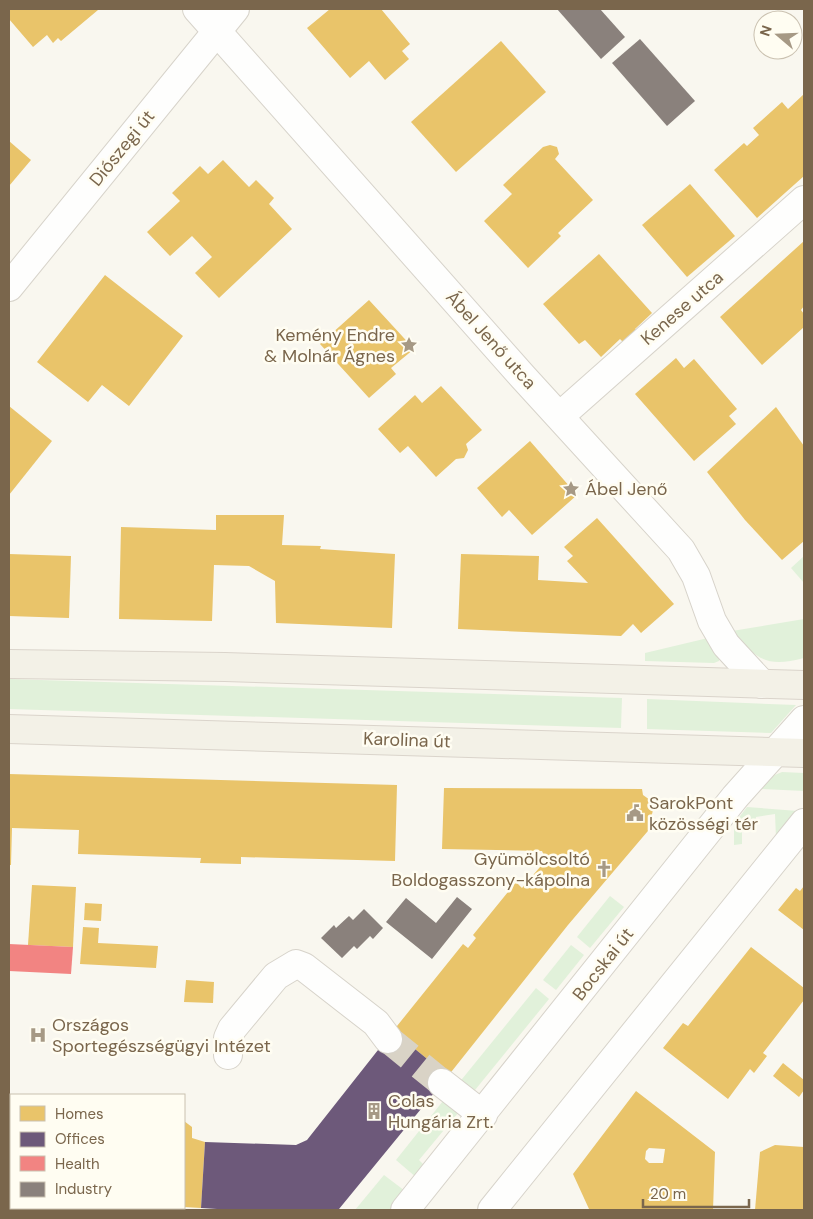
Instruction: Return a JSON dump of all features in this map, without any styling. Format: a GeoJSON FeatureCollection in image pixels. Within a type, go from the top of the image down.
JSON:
{"type":"FeatureCollection","features":[{"type":"Feature","properties":{"kind":"main road"},"geometry":{"type":"LineString","coordinates":[[9,664],[225,667],[804,685]]}},
{"type":"Feature","properties":{"kind":"main road","name":"Karolina út"},"geometry":{"type":"LineString","coordinates":[[9,729],[804,753]]}},
{"type":"Feature","properties":{"kind":"street","name":"Ábel Jenő utca"},"geometry":{"type":"LineString","coordinates":[[197,9],[517,370],[681,550],[696,576],[712,621],[726,644],[762,684]]}},
{"type":"Feature","properties":{"kind":"street","name":"Diószegi út"},"geometry":{"type":"LineString","coordinates":[[9,287],[235,9]]}},
{"type":"Feature","properties":{"kind":"street","name":"Kenese utca"},"geometry":{"type":"LineString","coordinates":[[560,416],[804,200]]}},
{"type":"Feature","properties":{"kind":"street","name":"Bocskai út"},"geometry":{"type":"LineString","coordinates":[[405,1210],[736,797],[804,720]]}},
{"type":"Feature","properties":{"kind":"street"},"geometry":{"type":"LineString","coordinates":[[492,1210],[804,823]]}},
{"type":"Feature","properties":{"kind":"street"},"geometry":{"type":"LineString","coordinates":[[228,1055],[228,1038],[232,1029],[276,976],[296,964],[304,967],[376,1023],[388,1039]]}},
{"type":"Feature","properties":{"kind":"street"},"geometry":{"type":"LineString","coordinates":[[442,1083],[483,1115]]}},
{"type":"Feature","properties":{"kind":"green space"},"geometry":{"type":"Polygon","coordinates":[[[804,556],[804,583],[791,568],[804,556]]]}},
{"type":"Feature","properties":{"kind":"green space"},"geometry":{"type":"Polygon","coordinates":[[[804,619],[804,658],[791,661],[780,662],[763,659],[748,648],[732,631],[804,619]]]}},
{"type":"Feature","properties":{"kind":"green space"},"geometry":{"type":"Polygon","coordinates":[[[708,638],[719,657],[719,661],[714,663],[645,661],[645,653],[708,638]]]}},
{"type":"Feature","properties":{"kind":"green space"},"geometry":{"type":"Polygon","coordinates":[[[9,679],[622,698],[621,728],[9,709],[9,679]]]}},
{"type":"Feature","properties":{"kind":"green space"},"geometry":{"type":"Polygon","coordinates":[[[647,699],[796,705],[771,733],[647,729],[647,699]]]}},
{"type":"Feature","properties":{"kind":"green space"},"geometry":{"type":"Polygon","coordinates":[[[782,772],[804,773],[804,791],[760,789],[770,777],[782,772]]]}},
{"type":"Feature","properties":{"kind":"green space"},"geometry":{"type":"Polygon","coordinates":[[[747,807],[798,811],[776,838],[775,814],[756,817],[755,829],[742,832],[742,844],[734,845],[734,824],[747,807]]]}},
{"type":"Feature","properties":{"kind":"green space"},"geometry":{"type":"Polygon","coordinates":[[[610,896],[624,907],[590,948],[577,937],[610,896]]]}},
{"type":"Feature","properties":{"kind":"green space"},"geometry":{"type":"Polygon","coordinates":[[[571,945],[584,955],[556,990],[543,980],[571,945]]]}},
{"type":"Feature","properties":{"kind":"green space"},"geometry":{"type":"Polygon","coordinates":[[[536,988],[549,999],[471,1095],[458,1084],[536,988]]]}},
{"type":"Feature","properties":{"kind":"green space"},"geometry":{"type":"Polygon","coordinates":[[[443,1101],[458,1113],[419,1160],[425,1166],[417,1178],[396,1160],[443,1101]]]}},
{"type":"Feature","properties":{"kind":"green space"},"geometry":{"type":"Polygon","coordinates":[[[384,1175],[405,1191],[390,1210],[355,1210],[384,1175]]]}},
{"type":"Feature","properties":{"kind":"building: Homes"},"geometry":{"type":"Polygon","coordinates":[[[9,9],[98,10],[61,41],[58,38],[53,43],[47,35],[33,47],[9,19],[9,9]]]}},
{"type":"Feature","properties":{"kind":"building: Homes"},"geometry":{"type":"Polygon","coordinates":[[[330,9],[381,9],[410,44],[402,51],[409,59],[385,80],[369,61],[350,78],[307,28],[330,9]]]}},
{"type":"Feature","properties":{"kind":"building: Homes"},"geometry":{"type":"Polygon","coordinates":[[[501,41],[546,92],[456,172],[411,122],[501,41]]]}},
{"type":"Feature","properties":{"kind":"building: Homes"},"geometry":{"type":"Polygon","coordinates":[[[804,94],[804,176],[757,218],[714,170],[744,143],[747,146],[759,135],[753,128],[782,102],[788,109],[804,94]]]}},
{"type":"Feature","properties":{"kind":"building: Homes"},"geometry":{"type":"Polygon","coordinates":[[[9,141],[31,160],[9,186],[9,141]]]}},
{"type":"Feature","properties":{"kind":"building: Homes"},"geometry":{"type":"Polygon","coordinates":[[[550,145],[557,147],[559,154],[555,159],[593,200],[558,233],[561,236],[528,268],[484,221],[512,194],[503,185],[543,147],[550,145]]]}},
{"type":"Feature","properties":{"kind":"building: Homes"},"geometry":{"type":"Polygon","coordinates":[[[223,160],[249,187],[256,180],[274,198],[269,204],[292,229],[219,298],[195,273],[212,257],[192,236],[170,256],[147,232],[180,201],[172,193],[200,166],[208,174],[223,160]]]}},
{"type":"Feature","properties":{"kind":"building: Homes"},"geometry":{"type":"Polygon","coordinates":[[[690,184],[735,236],[687,277],[642,225],[690,184]]]}},
{"type":"Feature","properties":{"kind":"building: Homes"},"geometry":{"type":"Polygon","coordinates":[[[804,241],[804,306],[801,310],[804,314],[804,327],[762,365],[720,317],[804,241]]]}},
{"type":"Feature","properties":{"kind":"building: Homes"},"geometry":{"type":"Polygon","coordinates":[[[599,254],[652,313],[635,329],[637,331],[624,343],[620,339],[601,357],[585,340],[579,344],[543,304],[599,254]]]}},
{"type":"Feature","properties":{"kind":"building: Homes"},"geometry":{"type":"Polygon","coordinates":[[[105,275],[183,336],[129,406],[102,385],[88,402],[37,362],[105,275]]]}},
{"type":"Feature","properties":{"kind":"building: Homes"},"geometry":{"type":"Polygon","coordinates":[[[369,300],[414,349],[391,368],[396,374],[369,398],[320,344],[369,300]]]}},
{"type":"Feature","properties":{"kind":"building: Homes"},"geometry":{"type":"Polygon","coordinates":[[[676,358],[684,368],[694,359],[737,409],[729,416],[736,424],[694,461],[635,394],[676,358]]]}},
{"type":"Feature","properties":{"kind":"building: Homes"},"geometry":{"type":"Polygon","coordinates":[[[441,386],[482,430],[466,444],[468,450],[464,458],[456,459],[436,477],[408,446],[400,453],[378,429],[415,395],[422,403],[441,386]]]}},
{"type":"Feature","properties":{"kind":"building: Homes"},"geometry":{"type":"Polygon","coordinates":[[[9,406],[52,441],[9,495],[9,406]]]}},
{"type":"Feature","properties":{"kind":"building: Homes"},"geometry":{"type":"Polygon","coordinates":[[[776,407],[804,446],[804,541],[782,560],[745,520],[707,472],[776,407]]]}},
{"type":"Feature","properties":{"kind":"building: Homes"},"geometry":{"type":"Polygon","coordinates":[[[530,441],[577,495],[532,535],[509,510],[502,517],[477,488],[530,441]]]}},
{"type":"Feature","properties":{"kind":"building: Homes"},"geometry":{"type":"Polygon","coordinates":[[[216,515],[284,515],[282,545],[321,546],[320,549],[395,554],[392,628],[276,623],[275,581],[249,566],[214,565],[212,621],[119,619],[121,527],[216,530],[216,515]]]}},
{"type":"Feature","properties":{"kind":"building: Homes"},"geometry":{"type":"Polygon","coordinates":[[[597,518],[674,604],[641,633],[633,624],[621,636],[458,629],[461,554],[539,556],[538,580],[588,583],[567,561],[573,556],[564,547],[597,518]]]}},
{"type":"Feature","properties":{"kind":"building: Homes"},"geometry":{"type":"Polygon","coordinates":[[[9,554],[71,556],[69,618],[9,616],[9,554]]]}},
{"type":"Feature","properties":{"kind":"building: Homes"},"geometry":{"type":"Polygon","coordinates":[[[9,774],[397,785],[395,861],[241,857],[241,864],[200,863],[201,858],[78,854],[79,830],[12,828],[11,865],[9,865],[9,774]]]}},
{"type":"Feature","properties":{"kind":"building: Homes"},"geometry":{"type":"Polygon","coordinates":[[[444,788],[642,789],[643,795],[650,800],[654,807],[650,821],[653,825],[568,925],[448,1076],[393,1031],[463,944],[468,948],[476,938],[473,935],[516,882],[522,888],[546,860],[542,851],[442,849],[444,788]]]}},
{"type":"Feature","properties":{"kind":"building: Homes"},"geometry":{"type":"Polygon","coordinates":[[[32,885],[76,887],[73,947],[28,945],[32,885]]]}},
{"type":"Feature","properties":{"kind":"building: Homes"},"geometry":{"type":"Polygon","coordinates":[[[804,886],[804,930],[778,910],[796,888],[800,891],[804,886]]]}},
{"type":"Feature","properties":{"kind":"building: Homes"},"geometry":{"type":"Polygon","coordinates":[[[85,903],[102,904],[101,921],[84,920],[85,903]]]}},
{"type":"Feature","properties":{"kind":"building: Homes"},"geometry":{"type":"Polygon","coordinates":[[[83,927],[99,928],[98,943],[158,946],[156,968],[80,964],[83,927]]]}},
{"type":"Feature","properties":{"kind":"building: Homes"},"geometry":{"type":"Polygon","coordinates":[[[751,947],[804,988],[804,1000],[763,1053],[767,1056],[754,1073],[750,1069],[728,1099],[663,1048],[683,1023],[688,1026],[751,947]]]}},
{"type":"Feature","properties":{"kind":"building: Homes"},"geometry":{"type":"Polygon","coordinates":[[[186,980],[214,982],[213,1003],[184,1002],[186,980]]]}},
{"type":"Feature","properties":{"kind":"building: Homes"},"geometry":{"type":"Polygon","coordinates":[[[783,1063],[804,1080],[804,1090],[799,1097],[773,1076],[783,1063]]]}},
{"type":"Feature","properties":{"kind":"building: Homes"},"geometry":{"type":"Polygon","coordinates":[[[636,1091],[715,1152],[713,1210],[589,1209],[573,1174],[636,1091]],[[649,1148],[646,1151],[645,1159],[649,1163],[663,1163],[665,1149],[649,1148]]]}},
{"type":"Feature","properties":{"kind":"building: Homes"},"geometry":{"type":"Polygon","coordinates":[[[185,1122],[192,1127],[192,1138],[205,1142],[201,1208],[185,1207],[185,1122]]]}},
{"type":"Feature","properties":{"kind":"building: Homes"},"geometry":{"type":"Polygon","coordinates":[[[775,1145],[804,1147],[804,1210],[755,1210],[760,1152],[775,1145]]]}},
{"type":"Feature","properties":{"kind":"building: Offices","name":"Colas Hungária Zrt."},"geometry":{"type":"Polygon","coordinates":[[[393,1031],[448,1076],[339,1209],[233,1210],[201,1208],[205,1142],[296,1145],[307,1140],[393,1031]]]}},
{"type":"Feature","properties":{"kind":"building: Health"},"geometry":{"type":"Polygon","coordinates":[[[9,944],[73,947],[71,974],[9,971],[9,944]]]}},
{"type":"Feature","properties":{"kind":"building: Health"},"geometry":{"type":"Polygon","coordinates":[[[9,1133],[10,1133],[10,1196],[9,1133]]]}},
{"type":"Feature","properties":{"kind":"building: Industry"},"geometry":{"type":"Polygon","coordinates":[[[557,9],[600,9],[625,37],[601,59],[557,9]]]}},
{"type":"Feature","properties":{"kind":"building: Industry"},"geometry":{"type":"Polygon","coordinates":[[[640,39],[695,101],[667,126],[612,63],[640,39]]]}},
{"type":"Feature","properties":{"kind":"building: Industry"},"geometry":{"type":"Polygon","coordinates":[[[457,897],[472,909],[432,959],[386,922],[406,898],[436,923],[457,897]]]}},
{"type":"Feature","properties":{"kind":"building: Industry"},"geometry":{"type":"Polygon","coordinates":[[[364,909],[383,928],[373,939],[370,936],[357,949],[354,946],[342,958],[321,938],[334,925],[336,928],[349,916],[353,920],[364,909]]]}},
{"type":"Feature","properties":{"kind":"tunnel"},"geometry":{"type":"LineString","coordinates":[[388,1039],[442,1083]]}},
{"type":"Feature","properties":{"kind":"place","name":"Kemény Endre & Molnár Ágnes"},"geometry":{"type":"Point","coordinates":[409,345]}},
{"type":"Feature","properties":{"kind":"place","name":"Ábel Jenő"},"geometry":{"type":"Point","coordinates":[571,489]}},
{"type":"Feature","properties":{"kind":"place","name":"SarokPont közösségi tér"},"geometry":{"type":"Point","coordinates":[635,813]}},
{"type":"Feature","properties":{"kind":"place","name":"Gyümölcsoltó Boldogasszony-kápolna"},"geometry":{"type":"Point","coordinates":[604,869]}},
{"type":"Feature","properties":{"kind":"place","name":"Országos Sportegészségügyi Intézet"},"geometry":{"type":"Point","coordinates":[38,1035]}},
{"type":"Feature","properties":{"kind":"place","name":"Colas Hungária Zrt."},"geometry":{"type":"Point","coordinates":[374,1111]}}]}
